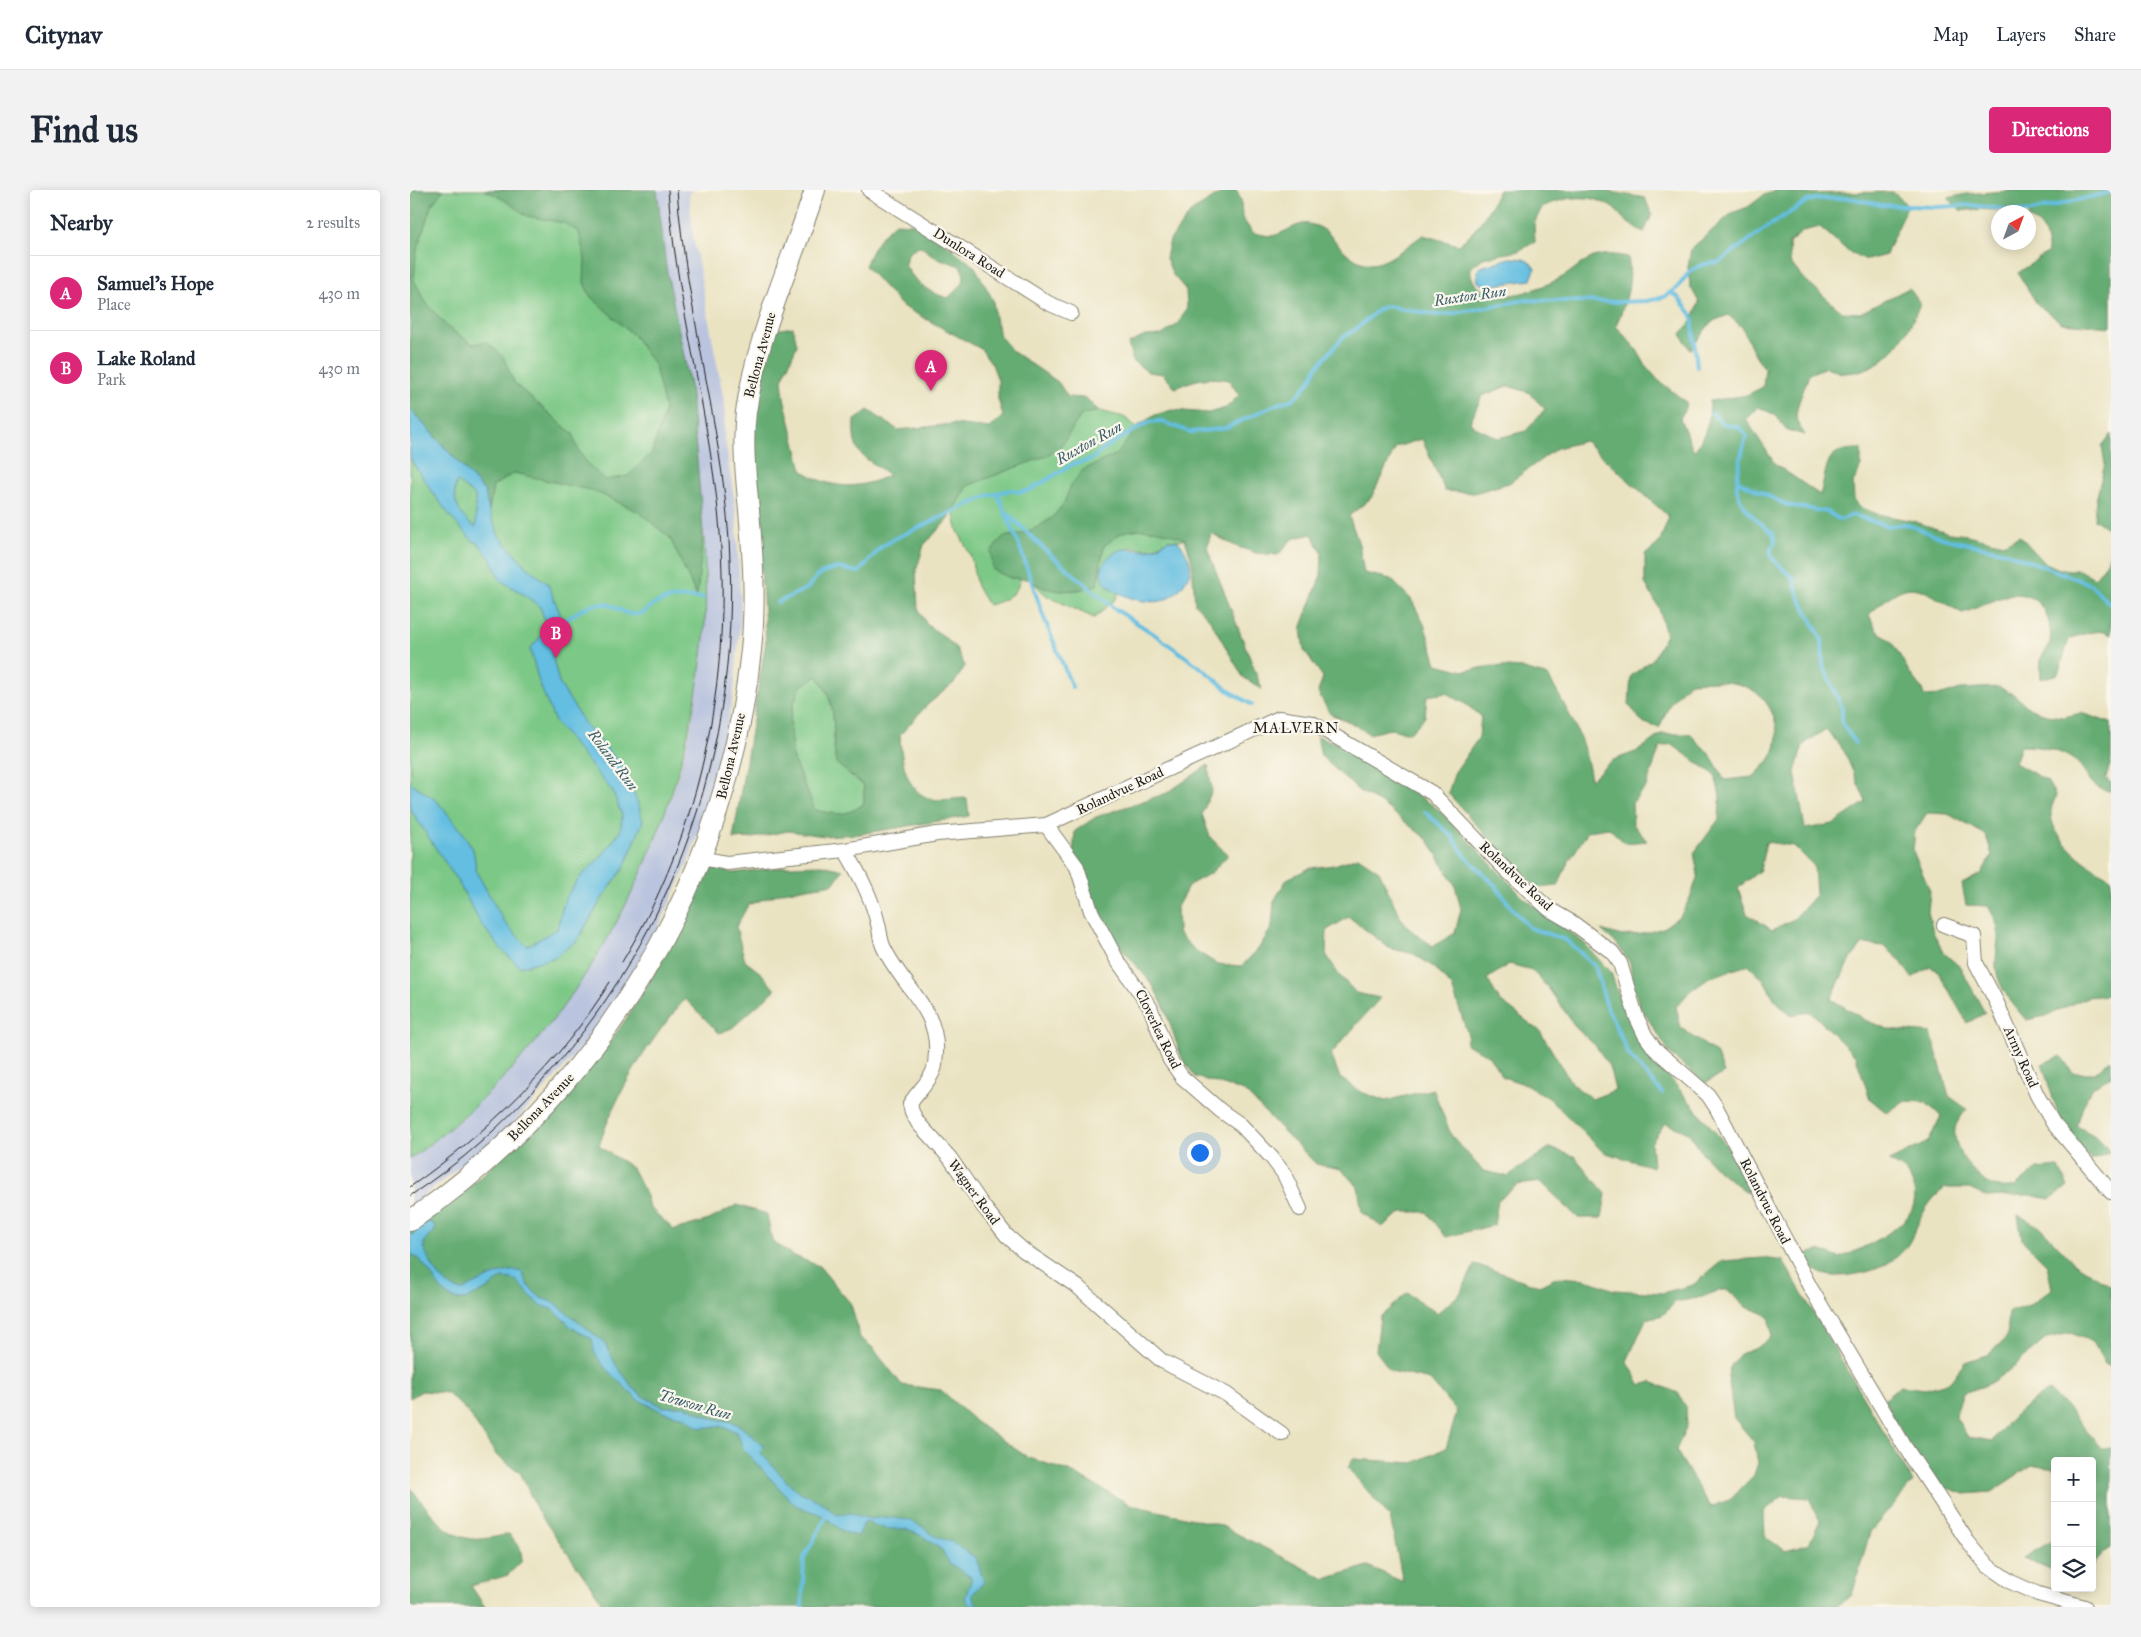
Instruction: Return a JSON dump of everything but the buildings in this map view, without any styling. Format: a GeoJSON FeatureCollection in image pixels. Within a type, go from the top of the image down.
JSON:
{"type":"FeatureCollection","features":[{"type":"Feature","properties":{"kind":"main road","name":"Bellona Avenue"},"geometry":{"type":"LineString","coordinates":[[410,1221],[464,1181],[517,1134],[559,1090],[591,1052],[650,965],[678,910],[701,858],[721,800],[734,748],[751,649],[753,578],[743,433],[749,392],[762,338],[815,190]]}},
{"type":"Feature","properties":{"kind":"street","name":"Dunlora Road"},"geometry":{"type":"LineString","coordinates":[[869,190],[1048,303],[1071,313]]}},
{"type":"Feature","properties":{"kind":"street","name":"Rolandvue Road"},"geometry":{"type":"LineString","coordinates":[[701,858],[727,863],[845,850],[937,834],[1046,825],[1280,718],[1312,723],[1432,793],[1542,903],[1612,952],[1620,963],[1636,1016],[1645,1035],[1655,1049],[1708,1096],[1716,1107],[1782,1236],[1863,1378],[1929,1484],[1978,1554],[1998,1574],[2024,1589],[2085,1607]]}},
{"type":"Feature","properties":{"kind":"street","name":"Cloverlea Road"},"geometry":{"type":"LineString","coordinates":[[1046,825],[1077,868],[1091,911],[1117,960],[1150,1007],[1170,1060],[1182,1077],[1241,1125],[1272,1158],[1284,1174],[1300,1209]]}},
{"type":"Feature","properties":{"kind":"street","name":"Wagner Road"},"geometry":{"type":"LineString","coordinates":[[845,850],[869,895],[882,943],[892,966],[918,998],[931,1019],[937,1036],[934,1068],[910,1104],[918,1123],[950,1158],[982,1206],[1007,1236],[1023,1250],[1078,1287],[1162,1360],[1226,1394],[1282,1434]]}},
{"type":"Feature","properties":{"kind":"street","name":"Army Road"},"geometry":{"type":"LineString","coordinates":[[1944,925],[1974,936],[1976,963],[1997,1003],[2038,1095],[2053,1123],[2111,1192]]}},
{"type":"Feature","properties":{"kind":"shaded area"},"geometry":{"type":"Polygon","coordinates":[[[652,190],[692,190],[689,194],[693,235],[725,407],[724,433],[736,511],[741,615],[734,689],[721,760],[688,863],[651,943],[587,1042],[509,1128],[410,1206],[410,1159],[455,1123],[487,1093],[519,1061],[548,1027],[665,815],[678,777],[690,731],[704,636],[706,595],[704,539],[652,190]]]}},
{"type":"Feature","properties":{"kind":"green space"},"geometry":{"type":"Polygon","coordinates":[[[410,190],[652,190],[704,539],[706,601],[704,637],[693,713],[673,788],[646,860],[612,930],[572,995],[524,1055],[470,1110],[410,1159],[410,190]]]}},
{"type":"Feature","properties":{"kind":"green space"},"geometry":{"type":"Polygon","coordinates":[[[410,190],[443,190],[431,206],[416,254],[414,280],[425,301],[447,327],[473,344],[487,342],[503,357],[515,384],[573,434],[585,460],[606,480],[628,476],[652,453],[665,409],[655,366],[635,337],[590,296],[584,283],[585,259],[579,232],[564,223],[527,216],[500,197],[484,190],[657,190],[666,267],[690,386],[703,532],[697,597],[670,538],[639,512],[594,491],[514,473],[493,486],[489,511],[485,492],[410,409],[410,190]]]}},
{"type":"Feature","properties":{"kind":"green space"},"geometry":{"type":"Polygon","coordinates":[[[1226,190],[1236,190],[1241,200],[1242,218],[1253,233],[1272,236],[1299,225],[1313,225],[1327,232],[1348,254],[1359,261],[1369,264],[1389,258],[1423,235],[1458,245],[1472,233],[1482,220],[1499,190],[1600,190],[1645,198],[1652,215],[1644,232],[1629,223],[1613,208],[1604,203],[1586,198],[1569,199],[1542,207],[1534,224],[1535,242],[1518,251],[1483,258],[1469,269],[1477,286],[1486,292],[1496,295],[1507,295],[1530,291],[1552,282],[1594,257],[1615,255],[1628,257],[1629,284],[1626,300],[1616,326],[1637,350],[1646,366],[1658,380],[1687,403],[1680,419],[1694,452],[1706,428],[1710,401],[1747,395],[1763,387],[1765,369],[1754,353],[1742,327],[1728,315],[1711,322],[1690,350],[1681,334],[1693,319],[1699,302],[1690,286],[1688,267],[1691,249],[1732,213],[1748,207],[1764,195],[1777,190],[1786,190],[1798,194],[1893,192],[1907,205],[1886,255],[1867,260],[1849,252],[1820,227],[1803,231],[1789,243],[1790,262],[1801,276],[1842,312],[1860,313],[1909,288],[1920,303],[1909,328],[1901,340],[1883,359],[1859,371],[1844,373],[1826,367],[1809,374],[1798,404],[1796,416],[1798,424],[1805,435],[1787,430],[1775,415],[1759,407],[1746,419],[1775,464],[1820,495],[1829,460],[1833,455],[1848,449],[1861,449],[1861,466],[1853,483],[1854,500],[1859,507],[1877,514],[1913,521],[1949,533],[1967,535],[2003,544],[2020,536],[2044,562],[2061,570],[2079,570],[2095,578],[2106,564],[2111,551],[2111,635],[2096,632],[2069,639],[2058,674],[2041,679],[2041,659],[2050,642],[2049,624],[2043,609],[2031,598],[2013,594],[1962,613],[1925,591],[1915,588],[1895,593],[1869,615],[1877,631],[1892,642],[1911,675],[1922,689],[1924,696],[1942,695],[1960,689],[1999,687],[2016,696],[2029,708],[2046,715],[2064,717],[2081,713],[2111,723],[2111,761],[2106,778],[2111,783],[2111,791],[2097,787],[2079,764],[2068,756],[2055,751],[2021,746],[2015,763],[2047,781],[2056,796],[2052,805],[2051,815],[2053,825],[2058,834],[2083,860],[2111,878],[2111,1000],[2109,995],[2087,997],[2046,1016],[2026,1020],[2005,993],[1998,978],[1996,962],[1998,928],[1993,915],[1988,906],[1966,905],[1962,884],[1981,874],[1992,855],[1986,835],[1948,814],[1927,813],[1915,831],[1913,851],[1930,891],[1928,912],[1933,932],[1943,952],[1960,967],[1985,1013],[1967,1023],[1938,971],[1930,967],[1912,978],[1900,960],[1884,946],[1863,944],[1849,961],[1831,999],[1867,1021],[1888,1029],[1931,1033],[1949,1096],[1967,1109],[1955,1129],[1957,1145],[1971,1169],[1984,1181],[1997,1187],[2015,1187],[2037,1169],[2059,1167],[2068,1187],[2050,1199],[2029,1195],[1987,1197],[1967,1188],[1945,1188],[1931,1202],[1906,1247],[1893,1260],[1869,1271],[1851,1275],[1834,1276],[1822,1274],[1811,1267],[1800,1256],[1820,1250],[1839,1258],[1878,1240],[1905,1220],[1914,1203],[1914,1188],[1906,1172],[1889,1161],[1928,1142],[1941,1116],[1925,1102],[1904,1101],[1887,1113],[1870,1099],[1856,1057],[1811,1012],[1790,1015],[1775,1000],[1764,980],[1748,965],[1708,978],[1690,991],[1676,1007],[1681,1028],[1716,1053],[1724,1073],[1705,1083],[1672,1056],[1639,1005],[1630,963],[1617,944],[1601,930],[1622,936],[1643,934],[1663,928],[1681,915],[1691,896],[1698,875],[1694,853],[1719,819],[1720,796],[1715,775],[1671,744],[1660,747],[1646,787],[1632,803],[1633,824],[1647,841],[1625,843],[1609,828],[1588,831],[1566,866],[1558,886],[1536,888],[1522,871],[1505,857],[1448,793],[1455,772],[1479,737],[1481,716],[1464,703],[1446,693],[1427,696],[1425,717],[1410,733],[1390,729],[1369,734],[1350,722],[1330,714],[1318,692],[1323,677],[1304,650],[1301,629],[1321,575],[1322,553],[1312,534],[1292,539],[1278,555],[1256,553],[1235,546],[1211,533],[1207,548],[1262,689],[1243,677],[1210,620],[1195,604],[1192,561],[1185,539],[1144,529],[1120,534],[1104,546],[1097,585],[1079,590],[1061,591],[1044,588],[1028,579],[1010,578],[993,570],[991,552],[1003,537],[1021,534],[1038,527],[1053,517],[1064,503],[1071,485],[1083,470],[1117,454],[1139,425],[1155,415],[1172,410],[1208,413],[1226,408],[1239,395],[1229,380],[1214,378],[1189,382],[1175,388],[1163,374],[1148,372],[1133,361],[1128,344],[1145,336],[1162,335],[1178,324],[1187,308],[1186,290],[1173,275],[1166,258],[1170,240],[1192,211],[1226,190]],[[1508,386],[1482,396],[1470,422],[1473,426],[1498,438],[1526,431],[1545,409],[1528,392],[1508,386]],[[1422,439],[1396,447],[1371,498],[1349,516],[1359,544],[1364,573],[1391,579],[1411,599],[1424,624],[1437,664],[1464,671],[1492,666],[1521,668],[1548,676],[1580,738],[1591,780],[1611,761],[1638,751],[1661,734],[1690,734],[1710,754],[1725,780],[1753,777],[1767,762],[1775,747],[1777,737],[1773,716],[1762,697],[1744,686],[1711,681],[1690,682],[1671,702],[1659,728],[1642,722],[1629,705],[1631,676],[1653,659],[1666,635],[1659,608],[1645,583],[1645,555],[1659,543],[1669,517],[1585,441],[1557,448],[1509,483],[1474,493],[1445,491],[1422,439]],[[1826,729],[1803,745],[1795,772],[1805,829],[1833,824],[1866,802],[1844,751],[1826,729]],[[1766,842],[1760,870],[1738,888],[1747,914],[1772,930],[1794,919],[1816,894],[1814,866],[1794,846],[1766,842]]]}},
{"type":"Feature","properties":{"kind":"green space"},"geometry":{"type":"Polygon","coordinates":[[[2021,190],[2111,190],[2111,327],[2062,323],[2037,304],[2018,273],[2048,252],[2046,236],[2036,222],[2036,205],[1991,205],[1991,210],[1961,211],[1948,198],[1966,194],[2021,190]]]}},
{"type":"Feature","properties":{"kind":"green space"},"geometry":{"type":"Polygon","coordinates":[[[895,223],[914,224],[946,244],[975,267],[993,300],[1000,336],[1012,351],[1058,382],[1068,397],[1086,398],[1099,411],[1081,415],[1062,445],[1046,456],[967,486],[949,518],[924,545],[916,571],[918,608],[927,625],[956,648],[965,666],[955,682],[926,706],[900,735],[903,763],[910,781],[922,795],[931,799],[945,800],[967,798],[969,816],[860,834],[824,836],[788,831],[752,838],[733,839],[766,641],[761,568],[761,506],[752,441],[769,347],[775,330],[793,327],[797,345],[782,380],[784,398],[802,470],[812,477],[845,486],[867,483],[889,475],[866,459],[855,442],[854,421],[868,410],[898,430],[953,424],[990,428],[1003,416],[998,399],[998,380],[992,364],[981,349],[902,306],[865,266],[877,243],[895,223]],[[920,246],[909,253],[905,265],[923,286],[934,293],[948,298],[962,284],[964,277],[960,266],[935,257],[920,246]],[[817,676],[801,686],[794,702],[790,721],[792,757],[815,810],[841,814],[864,804],[864,786],[836,763],[832,708],[824,687],[817,676]]]}},
{"type":"Feature","properties":{"kind":"green space"},"geometry":{"type":"Polygon","coordinates":[[[1096,410],[1124,417],[1138,428],[1187,540],[1168,540],[1152,549],[1129,547],[1108,587],[1119,592],[1116,599],[1094,618],[1047,596],[1021,571],[1020,583],[1014,592],[1002,601],[988,605],[977,587],[971,557],[957,529],[948,490],[1040,426],[1096,410]]]}},
{"type":"Feature","properties":{"kind":"green space"},"geometry":{"type":"Polygon","coordinates":[[[2111,434],[2111,540],[2109,529],[2094,519],[2096,500],[2105,464],[2102,446],[2111,434]]]}},
{"type":"Feature","properties":{"kind":"green space"},"geometry":{"type":"Polygon","coordinates":[[[817,676],[824,687],[832,708],[836,763],[864,786],[864,804],[841,814],[815,810],[792,757],[790,721],[794,702],[801,685],[817,676]]]}},
{"type":"Feature","properties":{"kind":"green space"},"geometry":{"type":"Polygon","coordinates":[[[1317,736],[1346,747],[1438,809],[1525,899],[1584,943],[1611,973],[1624,1011],[1649,1053],[1737,1158],[1760,1202],[1720,1172],[1703,1154],[1689,1133],[1665,1123],[1651,1143],[1653,1167],[1603,1152],[1549,1098],[1527,1085],[1503,1077],[1488,1055],[1466,1044],[1468,1035],[1452,987],[1435,968],[1414,954],[1389,948],[1349,917],[1327,930],[1326,954],[1339,975],[1356,993],[1380,998],[1331,1054],[1340,1078],[1361,1092],[1385,1101],[1433,1089],[1451,1135],[1483,1171],[1508,1176],[1549,1148],[1574,1156],[1606,1194],[1602,1218],[1578,1218],[1541,1182],[1517,1185],[1498,1200],[1494,1225],[1446,1237],[1427,1212],[1402,1212],[1382,1227],[1362,1212],[1358,1187],[1341,1169],[1316,1164],[1244,1091],[1195,1077],[1181,1056],[1164,1007],[1152,984],[1102,925],[1073,855],[1075,831],[1096,817],[1167,793],[1208,765],[1212,790],[1202,814],[1210,837],[1228,855],[1211,873],[1189,885],[1177,907],[1178,933],[1195,950],[1217,964],[1242,966],[1259,948],[1272,927],[1274,901],[1287,879],[1310,868],[1334,865],[1358,857],[1379,871],[1400,917],[1413,932],[1433,946],[1455,933],[1461,909],[1455,885],[1428,840],[1381,803],[1359,791],[1321,756],[1317,736]],[[1509,964],[1487,979],[1500,1001],[1540,1031],[1572,1084],[1592,1099],[1615,1090],[1609,1066],[1596,1046],[1577,1029],[1549,989],[1532,970],[1509,964]]]}},
{"type":"Feature","properties":{"kind":"green space"},"geometry":{"type":"Polygon","coordinates":[[[822,865],[843,870],[833,884],[783,892],[748,905],[736,927],[745,961],[762,974],[775,990],[732,1028],[719,1033],[685,999],[659,1032],[635,1068],[615,1106],[599,1146],[632,1168],[645,1192],[649,1207],[674,1230],[709,1220],[737,1205],[767,1214],[772,1241],[792,1255],[819,1266],[851,1304],[860,1338],[872,1347],[902,1385],[941,1390],[976,1422],[1027,1457],[1071,1472],[1131,1505],[1220,1525],[1325,1579],[1368,1566],[1403,1582],[1390,1517],[1348,1468],[1353,1459],[1413,1463],[1446,1448],[1457,1412],[1430,1380],[1391,1371],[1376,1351],[1380,1317],[1407,1293],[1437,1313],[1460,1294],[1475,1264],[1539,1286],[1558,1277],[1585,1279],[1614,1290],[1662,1293],[1693,1285],[1722,1261],[1763,1258],[1783,1261],[1913,1482],[1870,1532],[1852,1595],[1835,1607],[603,1607],[600,1599],[537,1510],[520,1472],[497,1456],[468,1412],[447,1393],[422,1391],[410,1398],[410,1230],[447,1204],[482,1175],[542,1120],[586,1072],[627,1017],[645,988],[678,928],[707,867],[733,873],[790,866],[822,865]],[[1720,1290],[1702,1297],[1675,1302],[1663,1315],[1646,1319],[1627,1361],[1641,1385],[1652,1382],[1678,1393],[1686,1407],[1687,1426],[1676,1450],[1710,1507],[1731,1499],[1754,1475],[1758,1463],[1754,1442],[1734,1418],[1728,1376],[1730,1367],[1740,1354],[1757,1348],[1771,1337],[1770,1319],[1763,1313],[1746,1307],[1728,1290],[1720,1290]],[[1783,1496],[1764,1511],[1765,1537],[1786,1551],[1809,1544],[1820,1521],[1809,1498],[1783,1496]]]}},
{"type":"Feature","properties":{"kind":"green space"},"geometry":{"type":"Polygon","coordinates":[[[2061,1056],[2073,1073],[2095,1073],[2111,1059],[2111,1077],[2092,1087],[2083,1106],[2077,1126],[2095,1136],[2111,1152],[2091,1160],[2062,1127],[2042,1064],[2061,1056]]]}},
{"type":"Feature","properties":{"kind":"green space"},"geometry":{"type":"Polygon","coordinates":[[[2018,1215],[2040,1227],[2074,1263],[2111,1286],[2111,1367],[2105,1364],[2093,1342],[2071,1333],[2047,1338],[2008,1371],[1987,1385],[1963,1393],[1955,1416],[1968,1437],[1993,1441],[2005,1425],[2018,1413],[2032,1401],[2049,1391],[2068,1408],[2101,1448],[2111,1448],[2111,1548],[2096,1562],[2096,1457],[2051,1457],[2051,1468],[2032,1465],[1991,1492],[1965,1494],[1941,1486],[1909,1446],[1884,1400],[1900,1386],[1926,1389],[1950,1382],[1965,1362],[1989,1354],[2007,1337],[2009,1312],[2032,1304],[2052,1289],[2047,1265],[2022,1240],[2018,1215]]]}},
{"type":"Feature","properties":{"kind":"green space"},"geometry":{"type":"Polygon","coordinates":[[[410,1487],[440,1523],[459,1536],[470,1539],[482,1539],[509,1534],[521,1550],[522,1561],[508,1575],[471,1586],[485,1607],[410,1607],[410,1487]]]}},
{"type":"Feature","properties":{"kind":"green space"},"geometry":{"type":"Polygon","coordinates":[[[2051,1541],[2051,1569],[2023,1558],[2051,1541]]]}},
{"type":"Feature","properties":{"kind":"water"},"geometry":{"type":"Polygon","coordinates":[[[1509,258],[1521,259],[1530,263],[1535,269],[1531,280],[1486,286],[1478,282],[1477,271],[1481,267],[1509,258]]]}},
{"type":"Feature","properties":{"kind":"water","name":"Roland Run"},"geometry":{"type":"Polygon","coordinates":[[[410,409],[485,492],[489,511],[499,536],[527,567],[548,584],[563,621],[556,637],[552,654],[559,683],[587,727],[621,764],[637,801],[643,821],[624,868],[603,897],[577,941],[553,958],[520,967],[501,949],[481,924],[458,882],[410,809],[410,782],[437,801],[461,830],[473,849],[477,873],[505,923],[527,946],[557,929],[565,898],[581,876],[600,858],[620,832],[622,816],[613,792],[555,722],[539,682],[530,649],[548,628],[540,607],[500,580],[490,558],[478,543],[472,540],[455,522],[410,458],[410,409]],[[457,481],[455,494],[458,508],[466,519],[476,527],[475,496],[457,481]]]}},
{"type":"Feature","properties":{"kind":"water"},"geometry":{"type":"Polygon","coordinates":[[[1168,540],[1178,541],[1187,554],[1190,564],[1189,574],[1185,583],[1169,598],[1152,602],[1128,597],[1117,592],[1102,577],[1102,568],[1108,558],[1119,550],[1151,549],[1158,547],[1168,540]]]}},
{"type":"Feature","properties":{"kind":"water","name":"Towson Run"},"geometry":{"type":"Polygon","coordinates":[[[410,1210],[420,1226],[429,1222],[434,1224],[435,1231],[425,1240],[424,1248],[434,1268],[450,1286],[463,1290],[500,1273],[508,1271],[522,1272],[528,1286],[541,1298],[555,1303],[604,1342],[616,1365],[634,1389],[644,1397],[664,1407],[685,1406],[711,1418],[739,1425],[763,1445],[761,1453],[794,1489],[821,1502],[837,1515],[849,1513],[870,1519],[884,1517],[909,1520],[923,1527],[932,1535],[952,1542],[976,1558],[984,1582],[972,1594],[974,1601],[981,1607],[971,1605],[965,1598],[972,1578],[949,1563],[942,1550],[922,1536],[905,1529],[886,1529],[865,1522],[858,1536],[841,1530],[821,1515],[795,1505],[743,1449],[737,1432],[720,1426],[701,1428],[685,1417],[663,1412],[637,1399],[605,1368],[594,1352],[592,1339],[572,1328],[554,1310],[538,1304],[517,1281],[502,1278],[489,1288],[465,1300],[457,1300],[446,1294],[422,1262],[410,1253],[410,1237],[414,1233],[410,1226],[410,1210]]]}},
{"type":"Feature","properties":{"kind":"waterway","name":"Ruxton Run"},"geometry":{"type":"LineString","coordinates":[[778,602],[808,588],[817,576],[826,571],[837,568],[859,572],[881,547],[896,538],[987,496],[1010,490],[1020,492],[1030,490],[1073,464],[1090,460],[1114,442],[1149,422],[1161,421],[1190,432],[1226,428],[1277,404],[1291,400],[1310,381],[1317,367],[1343,337],[1356,329],[1379,309],[1387,306],[1437,315],[1525,300],[1618,302],[1647,301],[1664,297],[1678,287],[1690,271],[1701,265],[1719,262],[1770,225],[1808,201],[1816,199],[1850,198],[1881,205],[1938,207],[1970,205],[2027,212],[2111,192]]}},
{"type":"Feature","properties":{"kind":"waterway"},"geometry":{"type":"LineString","coordinates":[[1670,293],[1677,296],[1692,315],[1697,367]]}},
{"type":"Feature","properties":{"kind":"waterway"},"geometry":{"type":"LineString","coordinates":[[1712,413],[1723,424],[1739,427],[1746,435],[1738,475],[1737,489],[1739,495],[1751,514],[1773,533],[1775,543],[1771,548],[1771,557],[1794,579],[1798,595],[1822,640],[1823,665],[1842,708],[1842,723],[1855,743]]}},
{"type":"Feature","properties":{"kind":"waterway"},"geometry":{"type":"LineString","coordinates":[[1738,481],[1787,505],[1828,512],[1840,520],[1853,515],[1888,526],[1906,524],[1942,538],[2005,552],[2090,584],[2111,605]]}},
{"type":"Feature","properties":{"kind":"waterway"},"geometry":{"type":"LineString","coordinates":[[997,493],[1018,542],[1044,618],[1072,687]]}},
{"type":"Feature","properties":{"kind":"waterway"},"geometry":{"type":"LineString","coordinates":[[1007,513],[1045,550],[1115,609],[1154,634],[1228,690],[1252,705]]}},
{"type":"Feature","properties":{"kind":"waterway","name":"Ruxton Run"},"geometry":{"type":"LineString","coordinates":[[559,626],[580,610],[593,605],[606,604],[627,613],[637,614],[663,600],[682,597],[703,598]]}},
{"type":"Feature","properties":{"kind":"waterway"},"geometry":{"type":"LineString","coordinates":[[1425,812],[1451,835],[1467,858],[1496,886],[1511,907],[1530,928],[1566,940],[1595,966],[1607,1007],[1629,1055],[1662,1093]]}},
{"type":"Feature","properties":{"kind":"waterway"},"geometry":{"type":"LineString","coordinates":[[802,1607],[804,1558],[827,1515]]}},
{"type":"Feature","properties":{"kind":"tram line"},"geometry":{"type":"LineString","coordinates":[[622,962],[652,907],[677,849],[696,789],[710,728],[719,666],[722,603],[721,541],[709,442],[676,262],[668,190]]}},
{"type":"Feature","properties":{"kind":"tram line"},"geometry":{"type":"LineString","coordinates":[[410,1196],[481,1142],[542,1081],[595,1015],[640,945],[676,870],[703,792],[721,711],[730,627],[729,540],[719,452],[688,278],[677,190]]}},
{"type":"Feature","properties":{"kind":"tram line"},"geometry":{"type":"LineString","coordinates":[[410,1187],[467,1143],[520,1094],[569,1040],[610,982]]}},
{"type":"Feature","properties":{"kind":"place","name":"Samuel's Hope"},"geometry":{"type":"Point","coordinates":[931,391]}},
{"type":"Feature","properties":{"kind":"place","name":"Lake Roland"},"geometry":{"type":"Point","coordinates":[556,658]}},
{"type":"Feature","properties":{"kind":"district","name":"MALVERN"},"geometry":{"type":"Point","coordinates":[1296,728]}}]}
